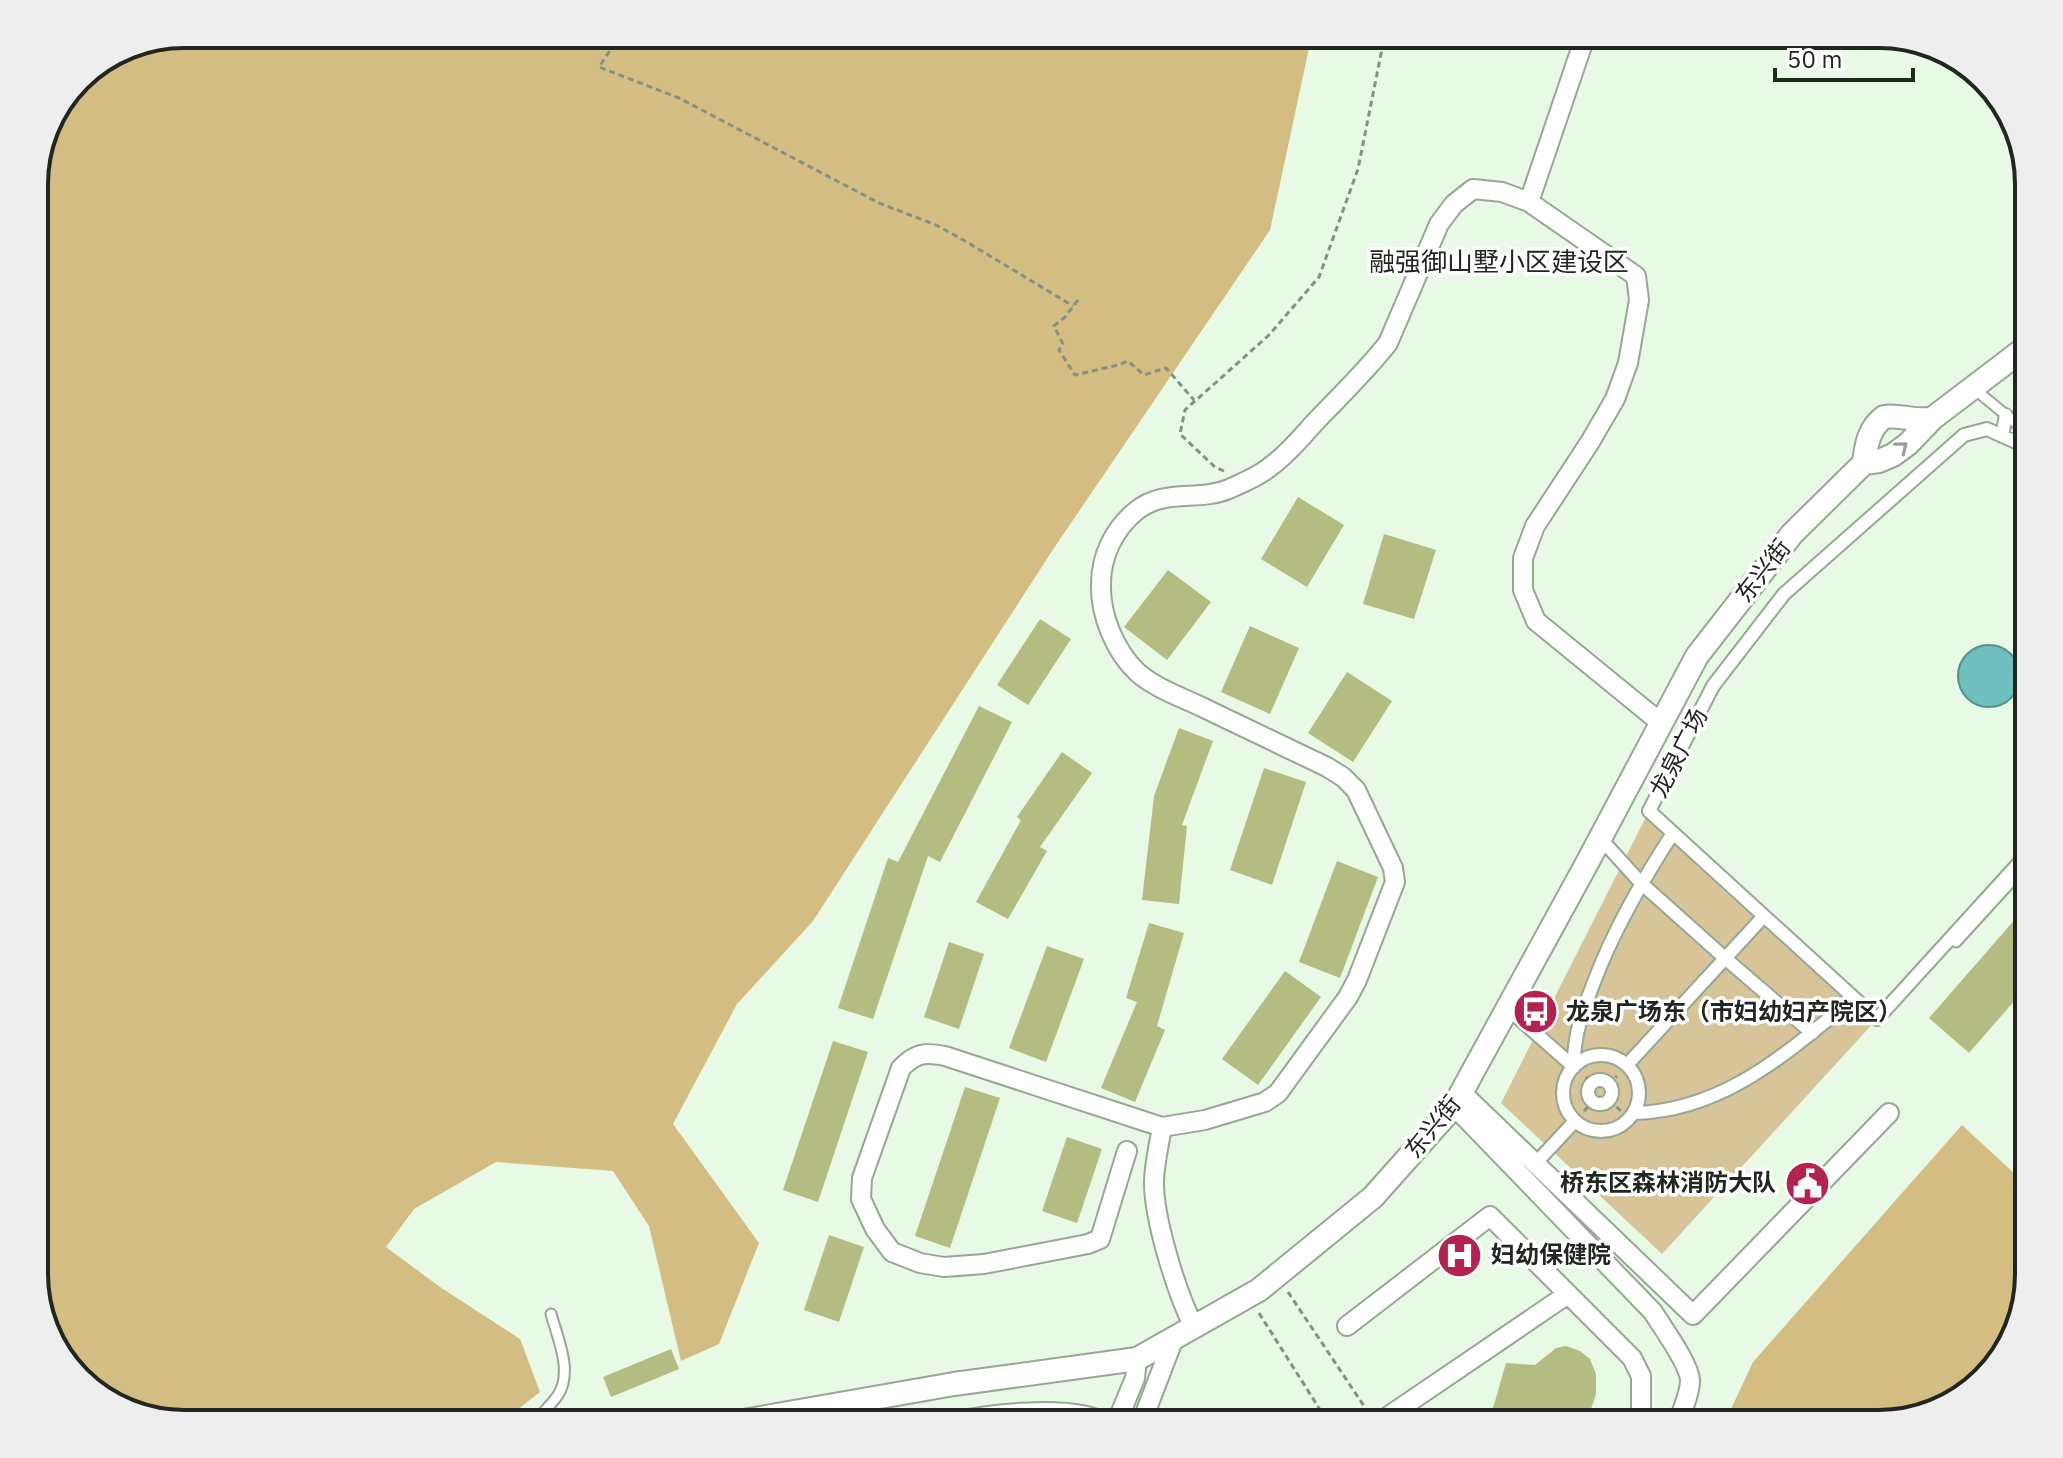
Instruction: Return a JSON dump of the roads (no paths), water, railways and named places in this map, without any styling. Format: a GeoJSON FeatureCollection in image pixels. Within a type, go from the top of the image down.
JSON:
{"type":"FeatureCollection","features":[{"type":"Feature","properties":{"kind":"street"},"geometry":{"type":"LineString","coordinates":[[1529,202],[1581,48]]}},
{"type":"Feature","properties":{"kind":"street"},"geometry":{"type":"LineString","coordinates":[[1127,1151],[1100,1239],[984,1264],[944,1267],[920,1263],[892,1252],[875,1229],[861,1199],[862,1178],[901,1068],[913,1056],[930,1053],[945,1056],[1162,1127],[1205,1120],[1265,1102],[1278,1093],[1348,997],[1395,882],[1393,868],[1356,790],[1327,767],[1168,691],[1139,673],[1122,655],[1108,626],[1100,595],[1101,572],[1108,547],[1118,529],[1137,509],[1159,498],[1227,490],[1270,468],[1296,442],[1388,343],[1439,224],[1454,204],[1473,189],[1502,192],[1529,202],[1636,276],[1639,300],[1628,363],[1615,399],[1535,526],[1523,558],[1523,590],[1536,621],[1661,723]]}},
{"type":"Feature","properties":{"kind":"street"},"geometry":{"type":"LineString","coordinates":[[1933,418],[1884,417],[1872,429],[1864,463],[1893,455],[1933,418],[2015,355]]}},
{"type":"Feature","properties":{"kind":"street"},"geometry":{"type":"LineString","coordinates":[[2002,436],[2006,415]]}},
{"type":"Feature","properties":{"kind":"street","name":"龙泉广场"},"geometry":{"type":"LineString","coordinates":[[2015,442],[1987,429],[1964,435],[1784,594],[1713,686],[1649,811],[1877,1019],[2015,867]]}},
{"type":"Feature","properties":{"kind":"street","name":"东兴街"},"geometry":{"type":"LineString","coordinates":[[806,1410],[954,1384],[1137,1359],[1248,1296],[1373,1197],[1458,1099],[1697,656],[1792,534],[1864,463]]}},
{"type":"Feature","properties":{"kind":"street"},"geometry":{"type":"LineString","coordinates":[[1754,582],[1779,601]]}},
{"type":"Feature","properties":{"kind":"street"},"geometry":{"type":"LineString","coordinates":[[1574,1067],[1573,1047],[1588,997],[1617,927],[1673,833]]}},
{"type":"Feature","properties":{"kind":"street"},"geometry":{"type":"LineString","coordinates":[[1600,838],[1641,883],[1812,1033]]}},
{"type":"Feature","properties":{"kind":"street"},"geometry":{"type":"LineString","coordinates":[[1627,1065],[1764,916]]}},
{"type":"Feature","properties":{"kind":"street"},"geometry":{"type":"LineString","coordinates":[[1634,1113],[1660,1112],[1729,1089],[1773,1063],[1854,998]]}},
{"type":"Feature","properties":{"kind":"street"},"geometry":{"type":"LineString","coordinates":[[1507,1008],[1574,1067]]}},
{"type":"Feature","properties":{"kind":"street"},"geometry":{"type":"LineString","coordinates":[[1598,1055],[1609,1055],[1627,1065],[1635,1075],[1640,1095],[1634,1113],[1625,1123],[1606,1131],[1585,1128],[1575,1121],[1564,1104],[1563,1093],[1565,1081],[1574,1067],[1587,1057],[1598,1055]]}},
{"type":"Feature","properties":{"kind":"street"},"geometry":{"type":"LineString","coordinates":[[1458,1099],[1535,1164],[1693,1315],[1889,1113]]}},
{"type":"Feature","properties":{"kind":"street"},"geometry":{"type":"LineString","coordinates":[[1458,1099],[1653,1312],[1678,1350],[1690,1379],[1682,1410]]}},
{"type":"Feature","properties":{"kind":"street"},"geometry":{"type":"LineString","coordinates":[[1535,1164],[1575,1121]]}},
{"type":"Feature","properties":{"kind":"street"},"geometry":{"type":"LineString","coordinates":[[1162,1127],[1154,1183],[1159,1221],[1173,1275],[1194,1327]]}},
{"type":"Feature","properties":{"kind":"street"},"geometry":{"type":"LineString","coordinates":[[1347,1326],[1490,1216],[1632,1358],[1641,1376],[1641,1410]]}},
{"type":"Feature","properties":{"kind":"street"},"geometry":{"type":"LineString","coordinates":[[1387,1410],[1568,1294]]}},
{"type":"Feature","properties":{"kind":"street"},"geometry":{"type":"LineString","coordinates":[[1146,1410],[1174,1338]]}},
{"type":"Feature","properties":{"kind":"street"},"geometry":{"type":"LineString","coordinates":[[1122,1410],[1135,1378],[1137,1359]]}},
{"type":"Feature","properties":{"kind":"lane"},"geometry":{"type":"LineString","coordinates":[[1972,387],[2015,422]]}},
{"type":"Feature","properties":{"kind":"lane"},"geometry":{"type":"LineString","coordinates":[[1886,1018],[2015,877]]}},
{"type":"Feature","properties":{"kind":"lane"},"geometry":{"type":"LineString","coordinates":[[545,1410],[559,1394],[565,1379],[565,1366],[551,1314]]}},
{"type":"Feature","properties":{"kind":"water"},"geometry":{"type":"Polygon","coordinates":[[[1989,645],[2011,654],[2015,661],[2015,691],[2011,698],[1989,707],[1967,698],[1958,676],[1967,654],[1989,645]]]}},
{"type":"Feature","properties":{"kind":"place","name":"龙泉广场东（市妇幼妇产院区）"},"geometry":{"type":"Point","coordinates":[1535,1012]}},
{"type":"Feature","properties":{"kind":"place","name":"桥东区森林消防大队"},"geometry":{"type":"Point","coordinates":[1807,1183]}},
{"type":"Feature","properties":{"kind":"place","name":"妇幼保健院"},"geometry":{"type":"Point","coordinates":[1460,1255]}},
{"type":"Feature","properties":{"kind":"district","name":"融强御山墅小区建设区"},"geometry":{"type":"Point","coordinates":[1499,262]}}]}
